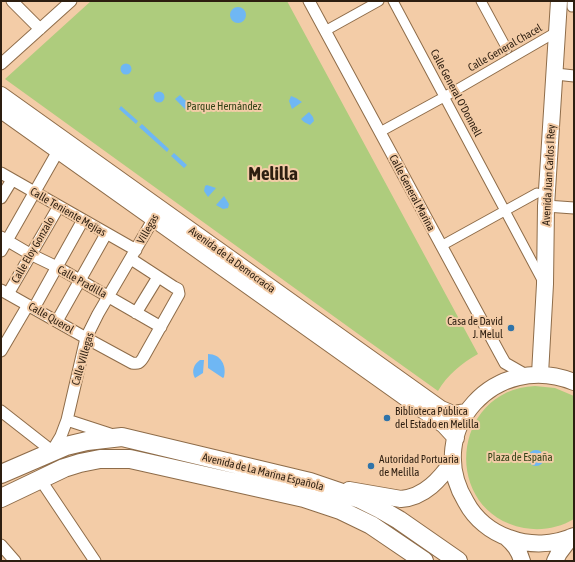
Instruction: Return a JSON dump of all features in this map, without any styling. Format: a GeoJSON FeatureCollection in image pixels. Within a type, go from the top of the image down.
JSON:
{"type":"FeatureCollection","features":[{"type":"Feature","properties":{"kind":"main road","name":"Avenida Juan Carlos I Rey"},"geometry":{"type":"LineString","coordinates":[[533,374],[541,349],[545,284],[546,206],[556,74],[559,1]]}},
{"type":"Feature","properties":{"kind":"main road","name":"Avenida de la Democracia"},"geometry":{"type":"LineString","coordinates":[[1,95],[157,213],[313,325],[444,425],[456,438]]}},
{"type":"Feature","properties":{"kind":"main road","name":"Avenida de la Democracia"},"geometry":{"type":"LineString","coordinates":[[1,110],[58,151],[157,213]]}},
{"type":"Feature","properties":{"kind":"main road","name":"Avenida de la Democracia"},"geometry":{"type":"LineString","coordinates":[[313,325],[441,409],[453,414],[467,412]]}},
{"type":"Feature","properties":{"kind":"main road"},"geometry":{"type":"LineString","coordinates":[[522,561],[519,551],[513,543],[486,525],[474,514],[463,498],[456,480],[453,461],[456,438],[460,424],[467,412],[479,398],[492,388],[505,381],[533,374],[558,377],[574,382]]}},
{"type":"Feature","properties":{"kind":"main road","name":"Avenida de La Marina Española"},"geometry":{"type":"LineString","coordinates":[[1,474],[66,446],[87,441],[122,437],[340,510],[371,525],[421,560]]}},
{"type":"Feature","properties":{"kind":"main road"},"geometry":{"type":"LineString","coordinates":[[1,490],[40,468],[52,451]]}},
{"type":"Feature","properties":{"kind":"main road","name":"Avenida de La Marina Española"},"geometry":{"type":"LineString","coordinates":[[1,498],[64,468],[100,459],[115,458],[213,468],[310,482],[360,499],[380,509],[415,531],[458,561]]}},
{"type":"Feature","properties":{"kind":"main road"},"geometry":{"type":"LineString","coordinates":[[310,482],[401,499],[410,498],[430,487],[442,476],[453,461]]}},
{"type":"Feature","properties":{"kind":"main road"},"geometry":{"type":"LineString","coordinates":[[506,537],[520,542],[535,544],[550,543],[573,536]]}},
{"type":"Feature","properties":{"kind":"main road"},"geometry":{"type":"LineString","coordinates":[[555,561],[559,553],[573,536]]}},
{"type":"Feature","properties":{"kind":"street"},"geometry":{"type":"LineString","coordinates":[[12,1],[40,29]]}},
{"type":"Feature","properties":{"kind":"street"},"geometry":{"type":"LineString","coordinates":[[1,64],[71,1]]}},
{"type":"Feature","properties":{"kind":"street","name":"Calle General Marina"},"geometry":{"type":"LineString","coordinates":[[309,1],[505,363],[533,374]]}},
{"type":"Feature","properties":{"kind":"street"},"geometry":{"type":"LineString","coordinates":[[325,31],[378,1]]}},
{"type":"Feature","properties":{"kind":"street","name":"Calle General O'Donnell"},"geometry":{"type":"LineString","coordinates":[[393,1],[545,284]]}},
{"type":"Feature","properties":{"kind":"street"},"geometry":{"type":"LineString","coordinates":[[481,1],[507,49]]}},
{"type":"Feature","properties":{"kind":"street"},"geometry":{"type":"LineString","coordinates":[[572,1],[572,7],[574,6]]}},
{"type":"Feature","properties":{"kind":"street","name":"Calle General Chacel"},"geometry":{"type":"LineString","coordinates":[[380,132],[558,31]]}},
{"type":"Feature","properties":{"kind":"street"},"geometry":{"type":"LineString","coordinates":[[556,74],[574,76]]}},
{"type":"Feature","properties":{"kind":"street"},"geometry":{"type":"LineString","coordinates":[[1,251],[4,239],[35,192],[58,151]]}},
{"type":"Feature","properties":{"kind":"street","name":"Calle Teniente Mejias"},"geometry":{"type":"LineString","coordinates":[[1,173],[106,234],[158,277],[174,287],[179,294],[162,327]]}},
{"type":"Feature","properties":{"kind":"street"},"geometry":{"type":"LineString","coordinates":[[1,198],[12,180]]}},
{"type":"Feature","properties":{"kind":"street"},"geometry":{"type":"LineString","coordinates":[[441,246],[537,193]]}},
{"type":"Feature","properties":{"kind":"street","name":"Calle Eloy Gonzalo"},"geometry":{"type":"LineString","coordinates":[[4,292],[30,254],[59,206]]}},
{"type":"Feature","properties":{"kind":"street"},"geometry":{"type":"LineString","coordinates":[[546,206],[574,208]]}},
{"type":"Feature","properties":{"kind":"street","name":"Villegas"},"geometry":{"type":"LineString","coordinates":[[133,255],[157,213]]}},
{"type":"Feature","properties":{"kind":"street"},"geometry":{"type":"LineString","coordinates":[[1,351],[6,332],[31,306],[57,267],[83,220]]}},
{"type":"Feature","properties":{"kind":"street"},"geometry":{"type":"LineString","coordinates":[[56,321],[106,234]]}},
{"type":"Feature","properties":{"kind":"street","name":"Calle Pradilla"},"geometry":{"type":"LineString","coordinates":[[4,239],[57,267],[162,327]]}},
{"type":"Feature","properties":{"kind":"street","name":"Calle Villegas"},"geometry":{"type":"LineString","coordinates":[[52,451],[61,436],[67,420],[86,338],[98,314],[133,255]]}},
{"type":"Feature","properties":{"kind":"street"},"geometry":{"type":"LineString","coordinates":[[136,313],[158,277]]}},
{"type":"Feature","properties":{"kind":"street","name":"Calle Querol"},"geometry":{"type":"LineString","coordinates":[[4,292],[132,363],[137,364],[144,358],[162,327]]}},
{"type":"Feature","properties":{"kind":"street"},"geometry":{"type":"LineString","coordinates":[[1,411],[52,451]]}},
{"type":"Feature","properties":{"kind":"street"},"geometry":{"type":"LineString","coordinates":[[67,420],[122,437]]}},
{"type":"Feature","properties":{"kind":"street"},"geometry":{"type":"LineString","coordinates":[[40,479],[95,561]]}},
{"type":"Feature","properties":{"kind":"street"},"geometry":{"type":"LineString","coordinates":[[1,545],[15,561]]}},
{"type":"Feature","properties":{"kind":"street"},"geometry":{"type":"LineString","coordinates":[[421,560],[428,550],[439,548]]}},
{"type":"Feature","properties":{"kind":"green space","name":"Parque Hernández"},"geometry":{"type":"Polygon","coordinates":[[[91,1],[287,1],[478,354],[455,370],[438,391],[5,79],[91,1]]]}},
{"type":"Feature","properties":{"kind":"green space","name":"Plaza de España"},"geometry":{"type":"Polygon","coordinates":[[[535,386],[555,388],[574,396],[574,519],[556,527],[537,529],[524,528],[497,517],[479,500],[469,477],[466,452],[472,428],[486,408],[507,393],[535,386]]]}},
{"type":"Feature","properties":{"kind":"water"},"geometry":{"type":"Polygon","coordinates":[[[238,7],[244,9],[246,15],[244,21],[238,23],[232,21],[230,15],[232,9],[238,7]]]}},
{"type":"Feature","properties":{"kind":"water"},"geometry":{"type":"Polygon","coordinates":[[[126,63],[130,65],[132,69],[130,73],[126,75],[122,73],[120,69],[122,65],[126,63]]]}},
{"type":"Feature","properties":{"kind":"water"},"geometry":{"type":"Polygon","coordinates":[[[157,92],[161,92],[163,93],[163,101],[157,102],[154,99],[154,95],[157,92]]]}},
{"type":"Feature","properties":{"kind":"water"},"geometry":{"type":"Polygon","coordinates":[[[180,95],[191,106],[187,111],[175,99],[180,95]]]}},
{"type":"Feature","properties":{"kind":"water"},"geometry":{"type":"Polygon","coordinates":[[[291,96],[302,102],[292,109],[289,101],[291,96]]]}},
{"type":"Feature","properties":{"kind":"water"},"geometry":{"type":"Polygon","coordinates":[[[121,106],[138,121],[136,124],[119,109],[121,106]]]}},
{"type":"Feature","properties":{"kind":"water"},"geometry":{"type":"Polygon","coordinates":[[[309,112],[314,121],[310,125],[301,119],[309,112]]]}},
{"type":"Feature","properties":{"kind":"water"},"geometry":{"type":"Polygon","coordinates":[[[142,124],[169,149],[167,152],[139,127],[142,124]]]}},
{"type":"Feature","properties":{"kind":"water"},"geometry":{"type":"Polygon","coordinates":[[[174,153],[187,165],[184,168],[171,156],[174,153]]]}},
{"type":"Feature","properties":{"kind":"water"},"geometry":{"type":"Polygon","coordinates":[[[207,185],[216,188],[208,197],[204,191],[205,186],[207,185]]]}},
{"type":"Feature","properties":{"kind":"water"},"geometry":{"type":"Polygon","coordinates":[[[224,196],[229,204],[228,208],[223,209],[216,205],[224,196]]]}},
{"type":"Feature","properties":{"kind":"water"},"geometry":{"type":"Polygon","coordinates":[[[208,354],[220,358],[222,361],[225,369],[223,378],[208,368],[208,354]]]}},
{"type":"Feature","properties":{"kind":"water"},"geometry":{"type":"Polygon","coordinates":[[[200,360],[204,360],[203,373],[195,378],[193,373],[194,368],[200,360]]]}},
{"type":"Feature","properties":{"kind":"water"},"geometry":{"type":"Polygon","coordinates":[[[533,450],[539,450],[544,455],[542,464],[539,466],[533,466],[528,461],[528,455],[533,450]]]}},
{"type":"Feature","properties":{"kind":"place","name":"Casa de David J. Melul"},"geometry":{"type":"Point","coordinates":[511,328]}},
{"type":"Feature","properties":{"kind":"place","name":"Biblioteca Pública del Estado en Melilla"},"geometry":{"type":"Point","coordinates":[387,418]}},
{"type":"Feature","properties":{"kind":"place","name":"Autoridad Portuaria de Melilla"},"geometry":{"type":"Point","coordinates":[371,466]}},
{"type":"Feature","properties":{"kind":"district","name":"Melilla"},"geometry":{"type":"Point","coordinates":[273,174]}}]}
